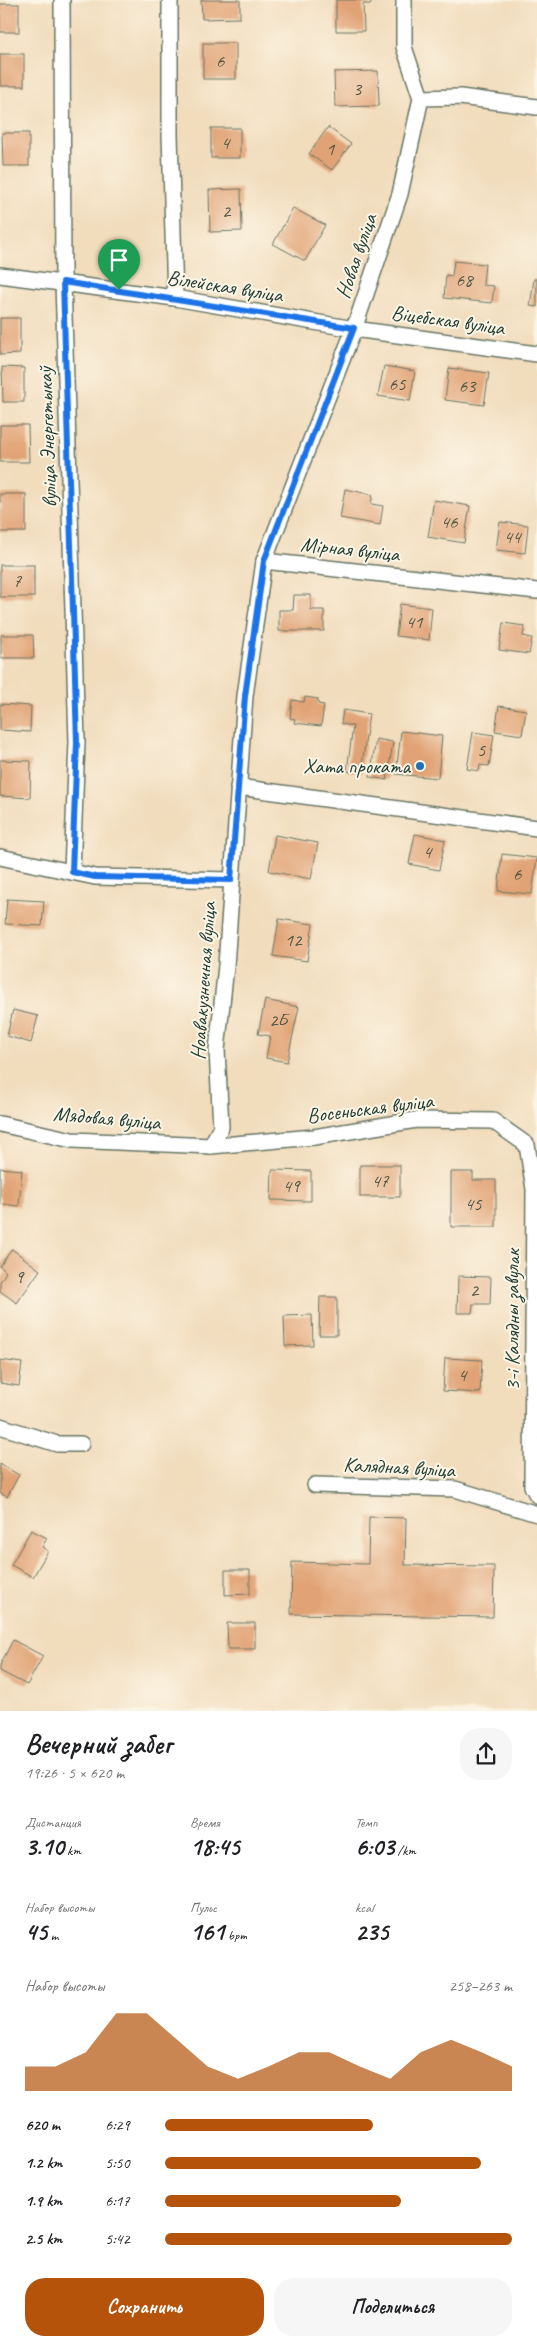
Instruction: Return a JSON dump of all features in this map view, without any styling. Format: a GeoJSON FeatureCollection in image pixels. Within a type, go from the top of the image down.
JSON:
{"type":"FeatureCollection","features":[{"type":"Feature","properties":{"kind":"street","name":"вуліца Энергетыкаў"},"geometry":{"type":"LineString","coordinates":[[62,0],[63,282],[77,742],[72,872]]}},
{"type":"Feature","properties":{"kind":"street"},"geometry":{"type":"LineString","coordinates":[[170,0],[170,135],[174,298]]}},
{"type":"Feature","properties":{"kind":"street"},"geometry":{"type":"LineString","coordinates":[[404,0],[404,47],[421,98],[460,97],[537,107]]}},
{"type":"Feature","properties":{"kind":"street","name":"Новая вуліца"},"geometry":{"type":"LineString","coordinates":[[264,561],[354,328],[400,194],[421,98]]}},
{"type":"Feature","properties":{"kind":"street","name":"Вілейская вуліца"},"geometry":{"type":"LineString","coordinates":[[0,275],[174,298],[354,328]]}},
{"type":"Feature","properties":{"kind":"street","name":"Віцебская вуліца"},"geometry":{"type":"LineString","coordinates":[[354,328],[537,354]]}},
{"type":"Feature","properties":{"kind":"street"},"geometry":{"type":"LineString","coordinates":[[264,561],[245,696],[238,787],[537,828]]}},
{"type":"Feature","properties":{"kind":"street","name":"Мірная вуліца"},"geometry":{"type":"LineString","coordinates":[[264,561],[537,591]]}},
{"type":"Feature","properties":{"kind":"street","name":"Ноавакузнечная вуліца"},"geometry":{"type":"LineString","coordinates":[[211,1146],[221,1127],[217,1050],[238,787]]}},
{"type":"Feature","properties":{"kind":"street"},"geometry":{"type":"LineString","coordinates":[[0,857],[95,877],[231,880]]}},
{"type":"Feature","properties":{"kind":"street","name":"Восеньская вуліца"},"geometry":{"type":"LineString","coordinates":[[211,1146],[314,1137],[416,1120],[493,1122],[527,1145]]}},
{"type":"Feature","properties":{"kind":"street","name":"Мядовая вуліца"},"geometry":{"type":"LineString","coordinates":[[0,1124],[72,1140],[211,1146]]}},
{"type":"Feature","properties":{"kind":"street","name":"3-і Калядны завулак"},"geometry":{"type":"LineString","coordinates":[[527,1145],[534,1189],[532,1486],[537,1495]]}},
{"type":"Feature","properties":{"kind":"street"},"geometry":{"type":"LineString","coordinates":[[0,1426],[57,1444],[81,1444]]}},
{"type":"Feature","properties":{"kind":"street","name":"Калядная вуліца"},"geometry":{"type":"LineString","coordinates":[[315,1485],[455,1489],[537,1514]]}},
{"type":"Feature","properties":{"kind":"building"},"geometry":{"type":"Polygon","coordinates":[[[201,0],[240,0],[240,18],[202,19],[201,0]]]}},
{"type":"Feature","properties":{"kind":"building"},"geometry":{"type":"Polygon","coordinates":[[[336,0],[371,0],[371,4],[363,4],[364,31],[336,31],[336,0]]]}},
{"type":"Feature","properties":{"kind":"building"},"geometry":{"type":"Polygon","coordinates":[[[0,4],[19,4],[19,32],[0,32],[0,4]]]}},
{"type":"Feature","properties":{"kind":"building"},"geometry":{"type":"Polygon","coordinates":[[[203,43],[236,43],[236,79],[203,79],[203,43]]]}},
{"type":"Feature","properties":{"kind":"building"},"geometry":{"type":"Polygon","coordinates":[[[0,54],[24,54],[24,86],[0,86],[0,54]]]}},
{"type":"Feature","properties":{"kind":"building"},"geometry":{"type":"Polygon","coordinates":[[[378,71],[379,106],[335,107],[334,72],[378,71]]]}},
{"type":"Feature","properties":{"kind":"building"},"geometry":{"type":"Polygon","coordinates":[[[328,127],[351,144],[332,170],[309,154],[328,127]]]}},
{"type":"Feature","properties":{"kind":"building"},"geometry":{"type":"Polygon","coordinates":[[[211,128],[240,128],[240,158],[211,158],[211,128]]]}},
{"type":"Feature","properties":{"kind":"building"},"geometry":{"type":"Polygon","coordinates":[[[2,133],[29,133],[29,166],[3,166],[2,133]]]}},
{"type":"Feature","properties":{"kind":"building"},"geometry":{"type":"Polygon","coordinates":[[[241,189],[242,231],[210,232],[209,190],[241,189]]]}},
{"type":"Feature","properties":{"kind":"building"},"geometry":{"type":"Polygon","coordinates":[[[293,208],[325,225],[305,261],[273,244],[293,208]]]}},
{"type":"Feature","properties":{"kind":"building"},"geometry":{"type":"Polygon","coordinates":[[[454,261],[485,264],[483,285],[494,286],[492,303],[444,298],[446,275],[452,276],[454,261]]]}},
{"type":"Feature","properties":{"kind":"building"},"geometry":{"type":"Polygon","coordinates":[[[534,279],[537,279],[537,307],[530,306],[534,279]]]}},
{"type":"Feature","properties":{"kind":"building"},"geometry":{"type":"Polygon","coordinates":[[[0,318],[20,318],[20,354],[0,355],[0,318]]]}},
{"type":"Feature","properties":{"kind":"building"},"geometry":{"type":"Polygon","coordinates":[[[384,366],[415,371],[410,401],[378,396],[384,366]]]}},
{"type":"Feature","properties":{"kind":"building"},"geometry":{"type":"Polygon","coordinates":[[[2,367],[24,368],[24,402],[3,402],[2,367]]]}},
{"type":"Feature","properties":{"kind":"building"},"geometry":{"type":"Polygon","coordinates":[[[449,368],[489,373],[484,405],[445,400],[449,368]]]}},
{"type":"Feature","properties":{"kind":"building"},"geometry":{"type":"Polygon","coordinates":[[[0,425],[28,425],[29,462],[0,462],[0,425]]]}},
{"type":"Feature","properties":{"kind":"building"},"geometry":{"type":"Polygon","coordinates":[[[345,489],[373,495],[371,504],[383,506],[380,525],[340,518],[345,489]]]}},
{"type":"Feature","properties":{"kind":"building"},"geometry":{"type":"Polygon","coordinates":[[[0,494],[26,494],[26,532],[0,532],[0,494]]]}},
{"type":"Feature","properties":{"kind":"building"},"geometry":{"type":"Polygon","coordinates":[[[434,500],[470,506],[464,543],[428,537],[434,500]]]}},
{"type":"Feature","properties":{"kind":"building"},"geometry":{"type":"Polygon","coordinates":[[[500,522],[528,525],[525,553],[496,550],[500,522]]]}},
{"type":"Feature","properties":{"kind":"building"},"geometry":{"type":"Polygon","coordinates":[[[0,565],[34,565],[34,597],[0,597],[0,565]]]}},
{"type":"Feature","properties":{"kind":"building"},"geometry":{"type":"Polygon","coordinates":[[[294,595],[311,595],[311,610],[324,610],[324,631],[279,631],[279,610],[293,610],[294,595]]]}},
{"type":"Feature","properties":{"kind":"building"},"geometry":{"type":"Polygon","coordinates":[[[400,604],[432,608],[429,640],[396,636],[400,604]]]}},
{"type":"Feature","properties":{"kind":"building"},"geometry":{"type":"Polygon","coordinates":[[[503,623],[525,626],[523,636],[532,638],[529,654],[499,650],[503,623]]]}},
{"type":"Feature","properties":{"kind":"building"},"geometry":{"type":"Polygon","coordinates":[[[1,635],[33,635],[34,658],[1,658],[1,635]]]}},
{"type":"Feature","properties":{"kind":"building"},"geometry":{"type":"Polygon","coordinates":[[[305,697],[318,699],[318,704],[324,705],[321,726],[294,723],[295,719],[290,718],[292,700],[304,702],[305,697]]]}},
{"type":"Feature","properties":{"kind":"building"},"geometry":{"type":"Polygon","coordinates":[[[0,704],[31,706],[30,732],[0,730],[0,704]]]}},
{"type":"Feature","properties":{"kind":"building"},"geometry":{"type":"Polygon","coordinates":[[[499,706],[526,710],[522,735],[495,731],[499,706]]]}},
{"type":"Feature","properties":{"kind":"building"},"geometry":{"type":"Polygon","coordinates":[[[343,710],[369,714],[361,773],[347,771],[353,726],[341,724],[343,710]]]}},
{"type":"Feature","properties":{"kind":"building"},"geometry":{"type":"Polygon","coordinates":[[[401,731],[442,736],[438,778],[396,774],[401,731]]]}},
{"type":"Feature","properties":{"kind":"building"},"geometry":{"type":"Polygon","coordinates":[[[473,732],[494,735],[489,766],[480,765],[479,771],[467,769],[473,732]]]}},
{"type":"Feature","properties":{"kind":"building"},"geometry":{"type":"Polygon","coordinates":[[[376,739],[393,742],[387,780],[370,777],[376,739]]]}},
{"type":"Feature","properties":{"kind":"building"},"geometry":{"type":"Polygon","coordinates":[[[0,760],[31,761],[30,798],[0,796],[0,760]]]}},
{"type":"Feature","properties":{"kind":"building"},"geometry":{"type":"Polygon","coordinates":[[[415,834],[445,840],[439,870],[409,864],[415,834]]]}},
{"type":"Feature","properties":{"kind":"building"},"geometry":{"type":"Polygon","coordinates":[[[275,835],[318,843],[311,879],[269,871],[275,835]]]}},
{"type":"Feature","properties":{"kind":"building"},"geometry":{"type":"Polygon","coordinates":[[[502,854],[537,858],[532,894],[498,891],[502,854]]]}},
{"type":"Feature","properties":{"kind":"building"},"geometry":{"type":"Polygon","coordinates":[[[7,899],[44,901],[42,926],[5,924],[7,899]]]}},
{"type":"Feature","properties":{"kind":"building"},"geometry":{"type":"Polygon","coordinates":[[[279,919],[313,924],[307,961],[273,956],[279,919]]]}},
{"type":"Feature","properties":{"kind":"building"},"geometry":{"type":"Polygon","coordinates":[[[265,1000],[299,1007],[287,1062],[266,1058],[270,1036],[258,1034],[265,1000]]]}},
{"type":"Feature","properties":{"kind":"building"},"geometry":{"type":"Polygon","coordinates":[[[13,1010],[38,1016],[31,1043],[7,1036],[13,1010]]]}},
{"type":"Feature","properties":{"kind":"building"},"geometry":{"type":"Polygon","coordinates":[[[360,1165],[400,1165],[400,1197],[360,1197],[360,1165]]]}},
{"type":"Feature","properties":{"kind":"building"},"geometry":{"type":"Polygon","coordinates":[[[0,1168],[22,1170],[19,1206],[0,1204],[0,1168]]]}},
{"type":"Feature","properties":{"kind":"building"},"geometry":{"type":"Polygon","coordinates":[[[272,1170],[311,1171],[311,1201],[271,1200],[272,1170]]]}},
{"type":"Feature","properties":{"kind":"building"},"geometry":{"type":"Polygon","coordinates":[[[451,1172],[473,1172],[473,1180],[496,1180],[496,1227],[451,1227],[451,1172]]]}},
{"type":"Feature","properties":{"kind":"building"},"geometry":{"type":"Polygon","coordinates":[[[12,1249],[40,1270],[17,1303],[0,1291],[0,1282],[6,1272],[0,1266],[12,1249]]]}},
{"type":"Feature","properties":{"kind":"building"},"geometry":{"type":"Polygon","coordinates":[[[458,1276],[491,1277],[490,1304],[473,1304],[472,1313],[457,1313],[458,1276]]]}},
{"type":"Feature","properties":{"kind":"building"},"geometry":{"type":"Polygon","coordinates":[[[320,1297],[337,1297],[337,1335],[319,1335],[320,1297]]]}},
{"type":"Feature","properties":{"kind":"building"},"geometry":{"type":"Polygon","coordinates":[[[312,1315],[313,1345],[285,1346],[284,1316],[312,1315]]]}},
{"type":"Feature","properties":{"kind":"building"},"geometry":{"type":"Polygon","coordinates":[[[445,1358],[482,1360],[480,1393],[443,1391],[445,1358]]]}},
{"type":"Feature","properties":{"kind":"building"},"geometry":{"type":"Polygon","coordinates":[[[0,1360],[22,1363],[19,1386],[0,1383],[0,1360]]]}},
{"type":"Feature","properties":{"kind":"building"},"geometry":{"type":"Polygon","coordinates":[[[0,1464],[19,1475],[7,1497],[0,1493],[0,1464]]]}},
{"type":"Feature","properties":{"kind":"building"},"geometry":{"type":"Polygon","coordinates":[[[369,1517],[406,1518],[405,1565],[494,1566],[493,1617],[291,1614],[292,1562],[368,1564],[369,1517]]]}},
{"type":"Feature","properties":{"kind":"building"},"geometry":{"type":"Polygon","coordinates":[[[31,1530],[47,1538],[42,1547],[48,1551],[33,1577],[11,1565],[31,1530]]]}},
{"type":"Feature","properties":{"kind":"building"},"geometry":{"type":"Polygon","coordinates":[[[225,1570],[250,1570],[250,1594],[225,1595],[225,1570]]]}},
{"type":"Feature","properties":{"kind":"building"},"geometry":{"type":"Polygon","coordinates":[[[227,1623],[255,1623],[255,1649],[228,1649],[227,1623]]]}},
{"type":"Feature","properties":{"kind":"building"},"geometry":{"type":"Polygon","coordinates":[[[13,1640],[43,1656],[27,1685],[0,1671],[0,1665],[13,1640]]]}},
{"type":"Feature","properties":{"kind":"place","name":"Хата проката"},"geometry":{"type":"Point","coordinates":[420,766]}},
{"type":"Feature","properties":{"kind":"route"},"geometry":{"type":"LineString","coordinates":[[63,282],[119,290],[354,328],[264,561],[245,696],[231,880],[95,877],[72,872],[77,742],[63,282]]}}]}
